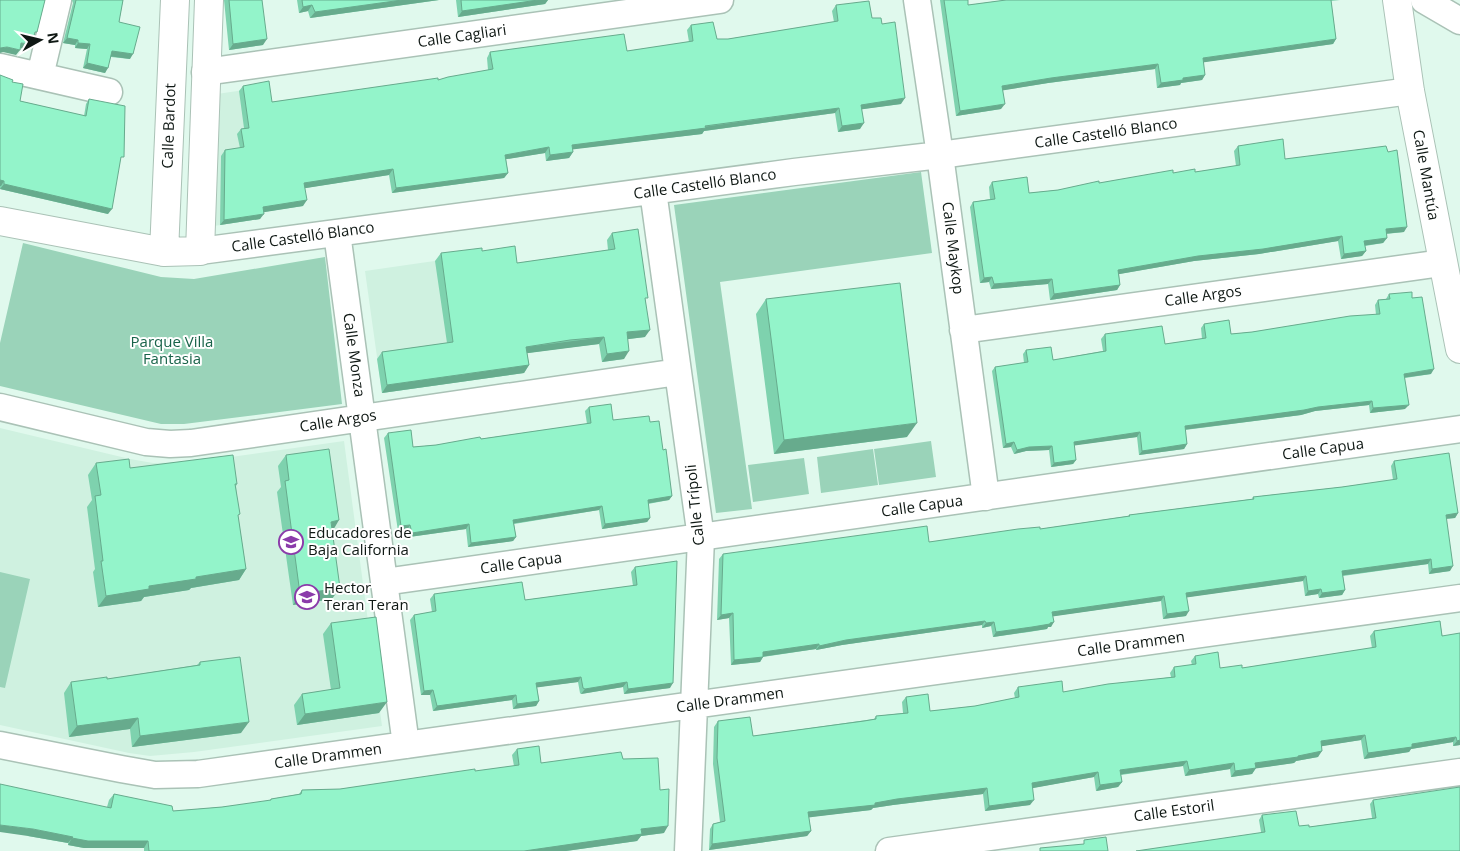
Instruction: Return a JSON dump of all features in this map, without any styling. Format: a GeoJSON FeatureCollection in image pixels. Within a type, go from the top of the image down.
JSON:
{"type":"FeatureCollection","features":[{"type":"Feature","properties":{"kind":"street"},"geometry":{"type":"LineString","coordinates":[[40,76],[58,0]]}},
{"type":"Feature","properties":{"kind":"street","name":"Calle Bardot"},"geometry":{"type":"LineString","coordinates":[[164,252],[174,0]]}},
{"type":"Feature","properties":{"kind":"street"},"geometry":{"type":"LineString","coordinates":[[200,251],[209,0]]}},
{"type":"Feature","properties":{"kind":"street","name":"Calle Cagliari"},"geometry":{"type":"LineString","coordinates":[[205,72],[720,0]]}},
{"type":"Feature","properties":{"kind":"street","name":"Calle Maykop"},"geometry":{"type":"LineString","coordinates":[[917,0],[986,497]]}},
{"type":"Feature","properties":{"kind":"street","name":"Calle Mantúa"},"geometry":{"type":"LineString","coordinates":[[1396,0],[1410,91],[1442,263],[1455,305],[1460,349]]}},
{"type":"Feature","properties":{"kind":"street"},"geometry":{"type":"LineString","coordinates":[[1424,0],[1460,21]]}},
{"type":"Feature","properties":{"kind":"street"},"geometry":{"type":"LineString","coordinates":[[0,67],[109,92]]}},
{"type":"Feature","properties":{"kind":"street","name":"Calle Castelló Blanco"},"geometry":{"type":"LineString","coordinates":[[0,222],[164,252],[200,251],[794,172],[940,156],[1410,91]]}},
{"type":"Feature","properties":{"kind":"street","name":"Calle Trípoli"},"geometry":{"type":"LineString","coordinates":[[653,191],[701,538],[688,851]]}},
{"type":"Feature","properties":{"kind":"street","name":"Calle Monza"},"geometry":{"type":"LineString","coordinates":[[337,233],[406,745]]}},
{"type":"Feature","properties":{"kind":"street","name":"Calle Argos"},"geometry":{"type":"LineString","coordinates":[[963,330],[1442,263]]}},
{"type":"Feature","properties":{"kind":"street","name":"Calle Argos"},"geometry":{"type":"LineString","coordinates":[[0,407],[146,442],[191,443],[678,372]]}},
{"type":"Feature","properties":{"kind":"street","name":"Calle Capua"},"geometry":{"type":"LineString","coordinates":[[384,582],[1460,430]]}},
{"type":"Feature","properties":{"kind":"street","name":"Calle Drammen"},"geometry":{"type":"LineString","coordinates":[[0,745],[121,769],[156,774],[198,774],[1460,598]]}},
{"type":"Feature","properties":{"kind":"street","name":"Calle Estoril"},"geometry":{"type":"LineString","coordinates":[[889,851],[1460,772]]}},
{"type":"Feature","properties":{"kind":"shaded area"},"geometry":{"type":"Polygon","coordinates":[[[265,87],[260,219],[214,226],[217,94],[265,87]]]}},
{"type":"Feature","properties":{"kind":"shaded area"},"geometry":{"type":"Polygon","coordinates":[[[476,255],[493,377],[382,393],[365,271],[476,255]]]}},
{"type":"Feature","properties":{"kind":"shaded area"},"geometry":{"type":"Polygon","coordinates":[[[0,428],[153,463],[195,462],[344,441],[382,726],[194,752],[150,756],[0,725],[0,428]]]}},
{"type":"Feature","properties":{"kind":"green space"},"geometry":{"type":"Polygon","coordinates":[[[921,172],[932,253],[720,282],[752,509],[716,513],[674,205],[921,172]]]}},
{"type":"Feature","properties":{"kind":"green space","name":"Parque Villa Fantasia"},"geometry":{"type":"Polygon","coordinates":[[[23,243],[161,277],[194,279],[325,257],[342,404],[184,424],[161,424],[0,386],[0,343],[23,243]]]}},
{"type":"Feature","properties":{"kind":"green space"},"geometry":{"type":"Polygon","coordinates":[[[931,441],[936,477],[879,485],[874,449],[931,441]]]}},
{"type":"Feature","properties":{"kind":"green space"},"geometry":{"type":"Polygon","coordinates":[[[873,449],[878,485],[821,493],[817,457],[873,449]]]}},
{"type":"Feature","properties":{"kind":"green space"},"geometry":{"type":"Polygon","coordinates":[[[804,458],[809,494],[753,502],[748,465],[804,458]]]}},
{"type":"Feature","properties":{"kind":"green space"},"geometry":{"type":"Polygon","coordinates":[[[0,572],[30,579],[5,688],[0,687],[0,572]]]}},
{"type":"Feature","properties":{"kind":"building"},"geometry":{"type":"Polygon","coordinates":[[[0,0],[45,0],[32,44],[21,43],[20,50],[7,47],[0,48],[0,0]]]}},
{"type":"Feature","properties":{"kind":"building"},"geometry":{"type":"Polygon","coordinates":[[[76,0],[123,0],[119,22],[140,27],[133,54],[112,51],[108,68],[87,63],[90,44],[78,43],[78,40],[67,38],[76,0]]]}},
{"type":"Feature","properties":{"kind":"building"},"geometry":{"type":"Polygon","coordinates":[[[229,0],[262,0],[267,39],[233,44],[229,0]]]}},
{"type":"Feature","properties":{"kind":"building"},"geometry":{"type":"Polygon","coordinates":[[[302,0],[402,0],[315,12],[312,5],[303,7],[302,0]]]}},
{"type":"Feature","properties":{"kind":"building"},"geometry":{"type":"Polygon","coordinates":[[[461,0],[538,0],[462,11],[461,0]]]}},
{"type":"Feature","properties":{"kind":"building"},"geometry":{"type":"Polygon","coordinates":[[[944,0],[968,0],[968,5],[1006,0],[1331,0],[1336,39],[1203,58],[1205,75],[1183,78],[1183,80],[1161,83],[1158,64],[1002,86],[1005,104],[960,111],[944,0]]]}},
{"type":"Feature","properties":{"kind":"building"},"geometry":{"type":"Polygon","coordinates":[[[869,1],[872,18],[881,18],[882,24],[895,22],[905,98],[861,105],[864,123],[842,126],[839,108],[705,126],[706,128],[572,145],[573,152],[550,155],[549,147],[505,155],[508,173],[396,188],[393,169],[304,183],[307,200],[263,207],[264,214],[224,220],[225,150],[244,147],[241,129],[249,128],[243,86],[269,81],[272,102],[438,78],[438,80],[493,69],[490,52],[624,34],[627,51],[693,41],[691,25],[713,22],[717,39],[728,39],[838,21],[836,5],[869,1]]]}},
{"type":"Feature","properties":{"kind":"building"},"geometry":{"type":"Polygon","coordinates":[[[0,75],[13,80],[12,82],[23,84],[20,101],[86,116],[89,99],[125,106],[124,157],[121,157],[112,209],[4,184],[4,181],[0,180],[0,75]]]}},
{"type":"Feature","properties":{"kind":"building"},"geometry":{"type":"Polygon","coordinates":[[[1283,139],[1285,159],[1386,146],[1388,152],[1397,150],[1407,227],[1386,229],[1387,238],[1364,241],[1366,251],[1344,254],[1342,236],[1263,249],[1198,256],[1118,270],[1120,285],[1054,294],[1052,279],[994,284],[992,277],[984,278],[973,202],[995,199],[992,182],[1027,177],[1029,193],[1058,190],[1099,181],[1099,183],[1173,170],[1173,173],[1195,169],[1195,172],[1240,165],[1238,146],[1283,139]]]}},
{"type":"Feature","properties":{"kind":"building"},"geometry":{"type":"Polygon","coordinates":[[[638,229],[648,298],[645,298],[650,330],[627,332],[629,351],[607,354],[604,337],[570,340],[526,347],[529,365],[387,385],[382,352],[453,342],[441,253],[482,248],[482,251],[515,246],[517,263],[615,249],[612,233],[638,229]]]}},
{"type":"Feature","properties":{"kind":"building"},"geometry":{"type":"Polygon","coordinates":[[[900,283],[917,423],[784,440],[766,299],[900,283]]]}},
{"type":"Feature","properties":{"kind":"building"},"geometry":{"type":"Polygon","coordinates":[[[1412,292],[1412,298],[1422,297],[1434,369],[1404,374],[1409,405],[1373,408],[1372,401],[1185,426],[1187,444],[1142,451],[1140,432],[1074,442],[1076,460],[1054,463],[1052,446],[1029,447],[1017,450],[1014,442],[1006,444],[995,367],[1028,362],[1026,350],[1051,347],[1053,360],[1106,351],[1105,334],[1162,326],[1165,344],[1206,338],[1204,324],[1229,320],[1231,334],[1350,316],[1380,314],[1378,300],[1390,299],[1389,294],[1412,292]]]}},
{"type":"Feature","properties":{"kind":"building"},"geometry":{"type":"Polygon","coordinates":[[[611,404],[613,420],[649,416],[650,422],[659,421],[663,450],[666,449],[672,496],[648,500],[650,518],[605,524],[602,506],[513,520],[516,537],[471,543],[469,524],[412,533],[410,525],[401,526],[388,433],[411,430],[413,447],[436,445],[480,437],[481,439],[591,423],[589,407],[611,404]]]}},
{"type":"Feature","properties":{"kind":"building"},"geometry":{"type":"Polygon","coordinates":[[[329,449],[339,520],[331,522],[340,588],[300,594],[285,481],[289,480],[286,455],[329,449]]]}},
{"type":"Feature","properties":{"kind":"building"},"geometry":{"type":"Polygon","coordinates":[[[1449,453],[1458,513],[1446,515],[1453,566],[1432,569],[1431,559],[1342,571],[1345,590],[1322,593],[1321,589],[1308,591],[1306,576],[1186,593],[1189,611],[1167,614],[1164,596],[1052,612],[1054,622],[1032,627],[996,632],[994,622],[986,623],[985,621],[846,640],[819,646],[819,644],[763,652],[763,657],[734,660],[733,613],[721,615],[723,554],[927,526],[929,542],[1018,529],[1040,527],[1040,529],[1129,515],[1254,499],[1253,497],[1342,487],[1397,479],[1394,461],[1449,453]]]}},
{"type":"Feature","properties":{"kind":"building"},"geometry":{"type":"Polygon","coordinates":[[[233,455],[240,514],[238,515],[246,569],[149,586],[149,589],[106,596],[95,496],[101,495],[96,463],[129,459],[130,468],[233,455]]]}},
{"type":"Feature","properties":{"kind":"building"},"geometry":{"type":"Polygon","coordinates":[[[677,561],[673,683],[628,689],[627,682],[585,689],[583,688],[581,677],[536,683],[539,701],[517,704],[516,695],[437,706],[433,690],[424,691],[414,615],[436,611],[434,594],[522,582],[525,600],[637,585],[635,567],[677,561]]]}},
{"type":"Feature","properties":{"kind":"building"},"geometry":{"type":"Polygon","coordinates":[[[376,617],[387,702],[305,714],[302,694],[340,688],[331,623],[376,617]]]}},
{"type":"Feature","properties":{"kind":"building"},"geometry":{"type":"Polygon","coordinates":[[[1440,621],[1442,636],[1460,633],[1460,740],[1457,741],[1456,737],[1412,744],[1412,747],[1368,753],[1365,735],[1321,741],[1322,751],[1298,757],[1255,763],[1256,768],[1235,771],[1234,763],[1189,770],[1187,761],[1120,770],[1122,782],[1100,785],[1098,772],[1032,783],[1034,800],[989,806],[987,788],[897,799],[875,803],[875,805],[808,812],[811,831],[712,844],[713,824],[725,821],[717,758],[718,721],[750,717],[753,736],[864,721],[876,719],[876,716],[908,713],[906,697],[928,694],[930,711],[975,706],[1019,697],[1018,687],[1062,681],[1063,692],[1108,684],[1175,677],[1174,667],[1196,664],[1195,656],[1218,652],[1220,668],[1242,665],[1242,668],[1376,647],[1374,631],[1440,621]]]}},
{"type":"Feature","properties":{"kind":"building"},"geometry":{"type":"Polygon","coordinates":[[[240,657],[249,722],[140,736],[138,718],[77,726],[71,682],[107,677],[107,679],[200,665],[200,662],[240,657]]]}},
{"type":"Feature","properties":{"kind":"building"},"geometry":{"type":"Polygon","coordinates":[[[539,746],[541,763],[621,752],[623,759],[658,758],[660,790],[669,789],[668,826],[641,829],[642,834],[524,851],[149,851],[148,841],[88,841],[33,829],[0,825],[0,784],[111,808],[114,794],[172,806],[173,811],[271,800],[301,794],[302,790],[340,789],[475,769],[475,771],[519,765],[517,749],[539,746]]]}},
{"type":"Feature","properties":{"kind":"building"},"geometry":{"type":"Polygon","coordinates":[[[1460,787],[1460,851],[1136,851],[1265,832],[1262,815],[1296,811],[1299,826],[1309,825],[1309,827],[1376,818],[1373,800],[1460,787]]]}},
{"type":"Feature","properties":{"kind":"building"},"geometry":{"type":"Polygon","coordinates":[[[1106,837],[1108,851],[1040,851],[1040,848],[1084,844],[1084,840],[1106,837]]]}},
{"type":"Feature","properties":{"kind":"place","name":"Educadores de Baja California"},"geometry":{"type":"Point","coordinates":[291,542]}},
{"type":"Feature","properties":{"kind":"place","name":"Hector Teran Teran"},"geometry":{"type":"Point","coordinates":[307,597]}}]}
